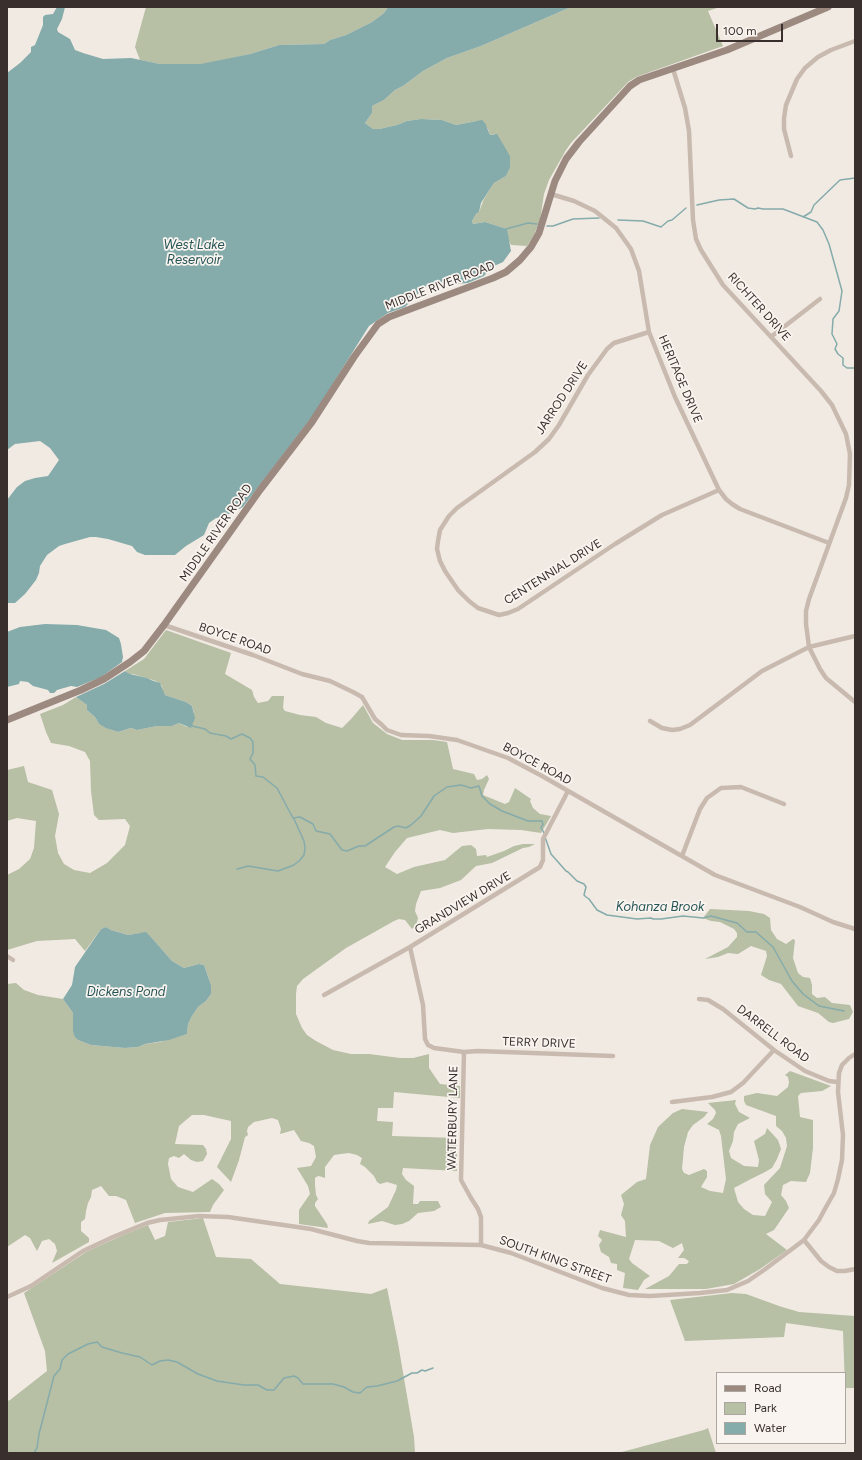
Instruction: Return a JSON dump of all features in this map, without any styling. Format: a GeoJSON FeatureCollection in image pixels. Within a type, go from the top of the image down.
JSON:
{"type":"FeatureCollection","features":[{"type":"Feature","properties":{"kind":"main road","name":"MIDDLE RIVER ROAD"},"geometry":{"type":"LineString","coordinates":[[7,720],[85,688],[114,674],[144,651],[260,490],[312,422],[354,357],[378,324],[389,317],[494,278],[513,267],[531,247],[539,233],[558,174],[572,151],[630,86],[639,80],[726,50],[828,7]]}},
{"type":"Feature","properties":{"kind":"street"},"geometry":{"type":"LineString","coordinates":[[791,156],[784,129],[784,118],[786,105],[797,79],[805,68],[818,57],[831,50],[855,41]]}},
{"type":"Feature","properties":{"kind":"street","name":"RICHTER DRIVE"},"geometry":{"type":"LineString","coordinates":[[673,69],[685,108],[689,131],[693,220],[696,238],[701,250],[709,265],[723,285],[772,336],[832,404],[846,434],[850,454],[849,485],[846,498],[811,594],[806,611],[806,624],[809,647],[826,678],[855,702]]}},
{"type":"Feature","properties":{"kind":"street","name":"HERITAGE DRIVE"},"geometry":{"type":"LineString","coordinates":[[551,194],[574,201],[595,211],[616,228],[631,248],[639,272],[649,332],[675,397],[719,490],[732,504],[740,509],[829,543]]}},
{"type":"Feature","properties":{"kind":"street"},"geometry":{"type":"LineString","coordinates":[[772,336],[820,299]]}},
{"type":"Feature","properties":{"kind":"street","name":"JARROD DRIVE"},"geometry":{"type":"LineString","coordinates":[[440,530],[449,516],[457,508],[535,452],[549,439],[561,423],[588,375],[607,349],[614,343],[649,332]]}},
{"type":"Feature","properties":{"kind":"street","name":"CENTENNIAL DRIVE"},"geometry":{"type":"LineString","coordinates":[[440,530],[437,549],[440,561],[458,590],[478,608],[499,615],[518,609],[615,544],[662,515],[719,490]]}},
{"type":"Feature","properties":{"kind":"street","name":"BOYCE ROAD"},"geometry":{"type":"LineString","coordinates":[[164,625],[302,674],[330,681],[354,692],[362,697],[375,719],[387,730],[402,735],[444,738],[469,744],[508,758],[715,875],[800,907],[833,922],[855,929]]}},
{"type":"Feature","properties":{"kind":"street"},"geometry":{"type":"LineString","coordinates":[[650,721],[662,728],[672,730],[690,725],[762,672],[809,647],[855,636]]}},
{"type":"Feature","properties":{"kind":"street"},"geometry":{"type":"LineString","coordinates":[[682,856],[700,809],[707,798],[721,788],[741,787],[784,804]]}},
{"type":"Feature","properties":{"kind":"street","name":"GRANDVIEW DRIVE"},"geometry":{"type":"LineString","coordinates":[[324,995],[410,947],[540,867],[543,860],[543,839],[568,791]]}},
{"type":"Feature","properties":{"kind":"street","name":"WATERBURY LANE"},"geometry":{"type":"LineString","coordinates":[[410,947],[424,1005],[425,1039],[428,1045],[434,1048],[464,1052],[461,1180],[481,1217],[481,1245]]}},
{"type":"Feature","properties":{"kind":"street"},"geometry":{"type":"LineString","coordinates":[[7,956],[13,960]]}},
{"type":"Feature","properties":{"kind":"street","name":"DARRELL ROAD"},"geometry":{"type":"LineString","coordinates":[[699,999],[708,1000],[723,1009],[774,1050],[813,1075],[829,1081],[837,1082]]}},
{"type":"Feature","properties":{"kind":"street"},"geometry":{"type":"LineString","coordinates":[[672,1102],[712,1097],[731,1092],[743,1083],[774,1050]]}},
{"type":"Feature","properties":{"kind":"street","name":"TERRY DRIVE"},"geometry":{"type":"LineString","coordinates":[[464,1052],[478,1051],[613,1056]]}},
{"type":"Feature","properties":{"kind":"street","name":"SOUTH KING STREET"},"geometry":{"type":"LineString","coordinates":[[7,1297],[30,1286],[94,1245],[147,1223],[160,1220],[199,1216],[228,1217],[310,1229],[357,1242],[481,1245],[511,1253],[613,1292],[639,1296],[727,1290],[748,1281],[804,1240],[816,1225],[834,1193],[842,1160],[843,1140],[837,1082],[842,1065],[855,1054]]}},
{"type":"Feature","properties":{"kind":"street"},"geometry":{"type":"LineString","coordinates":[[804,1240],[821,1261],[829,1267],[837,1271],[855,1269]]}},
{"type":"Feature","properties":{"kind":"green space"},"geometry":{"type":"Polygon","coordinates":[[[146,7],[388,7],[384,13],[372,22],[324,44],[279,45],[250,54],[201,65],[160,64],[140,60],[135,47],[146,7]]]}},
{"type":"Feature","properties":{"kind":"green space"},"geometry":{"type":"Polygon","coordinates":[[[571,7],[720,7],[708,11],[723,46],[636,77],[628,82],[566,150],[549,180],[544,194],[540,220],[534,235],[527,246],[511,245],[508,239],[507,229],[485,222],[473,224],[472,221],[479,212],[484,199],[494,183],[506,176],[510,168],[510,156],[494,134],[490,135],[488,129],[477,121],[456,125],[442,120],[421,119],[407,121],[379,129],[373,129],[365,123],[372,113],[372,106],[384,100],[395,90],[423,71],[447,58],[481,46],[571,7]]]}},
{"type":"Feature","properties":{"kind":"green space"},"geometry":{"type":"Polygon","coordinates":[[[166,630],[231,653],[225,674],[252,690],[258,703],[268,701],[272,696],[284,696],[283,708],[285,711],[316,717],[326,723],[342,728],[363,705],[373,723],[387,734],[402,740],[433,740],[447,742],[453,769],[474,774],[477,780],[482,779],[487,775],[489,779],[483,795],[505,804],[509,802],[515,788],[531,799],[530,801],[533,808],[540,814],[551,816],[541,833],[521,830],[488,829],[453,833],[440,830],[407,838],[385,867],[397,874],[414,867],[445,860],[462,846],[471,845],[476,849],[477,856],[486,855],[487,857],[514,846],[535,844],[492,863],[476,866],[461,880],[440,888],[421,891],[415,911],[418,918],[416,926],[412,929],[405,920],[399,919],[394,921],[346,948],[303,979],[297,986],[296,1014],[307,1035],[316,1041],[333,1050],[351,1054],[413,1058],[429,1054],[429,1068],[440,1084],[460,1086],[460,1098],[394,1092],[393,1108],[378,1108],[377,1121],[393,1122],[392,1136],[457,1138],[457,1171],[403,1168],[402,1174],[406,1180],[414,1186],[413,1204],[418,1204],[420,1201],[438,1201],[441,1207],[434,1211],[418,1213],[409,1221],[402,1224],[395,1225],[382,1221],[368,1224],[369,1221],[388,1207],[397,1185],[387,1182],[380,1184],[377,1182],[374,1176],[360,1164],[362,1158],[349,1153],[334,1155],[325,1167],[325,1178],[319,1176],[315,1178],[316,1195],[318,1199],[315,1206],[328,1228],[299,1224],[299,1210],[310,1194],[308,1186],[297,1168],[311,1166],[316,1157],[314,1146],[301,1141],[294,1130],[280,1134],[281,1129],[278,1120],[272,1118],[254,1122],[248,1127],[248,1135],[245,1137],[231,1182],[217,1167],[231,1139],[231,1121],[204,1115],[192,1115],[179,1126],[175,1144],[203,1145],[207,1154],[203,1161],[197,1162],[191,1160],[184,1154],[179,1158],[174,1156],[169,1158],[168,1164],[171,1179],[178,1187],[193,1192],[212,1179],[219,1184],[224,1190],[213,1205],[210,1212],[165,1213],[135,1223],[126,1200],[116,1196],[109,1196],[101,1186],[92,1190],[85,1219],[81,1222],[81,1231],[89,1238],[89,1242],[52,1263],[57,1251],[55,1244],[49,1239],[42,1241],[37,1251],[30,1238],[25,1235],[7,1247],[7,984],[16,983],[24,990],[38,995],[63,999],[73,1013],[73,1032],[78,1040],[91,1045],[125,1048],[138,1047],[187,1034],[188,1024],[192,1016],[198,1007],[206,1001],[211,994],[211,985],[204,965],[199,964],[184,968],[172,961],[151,937],[141,933],[128,935],[106,927],[101,929],[85,951],[75,939],[37,941],[7,950],[7,875],[19,869],[30,859],[34,848],[36,821],[17,818],[7,821],[7,770],[24,766],[28,782],[52,790],[59,814],[55,836],[58,853],[64,864],[74,870],[90,873],[107,863],[125,845],[130,826],[125,819],[99,820],[94,815],[91,791],[90,761],[85,752],[69,746],[51,743],[40,714],[63,705],[76,697],[87,705],[87,710],[95,717],[99,724],[118,732],[131,728],[137,730],[157,726],[172,726],[179,723],[187,727],[194,713],[192,706],[186,702],[165,695],[162,686],[156,681],[130,674],[125,671],[144,659],[166,630]]]}},
{"type":"Feature","properties":{"kind":"green space"},"geometry":{"type":"Polygon","coordinates":[[[710,909],[749,911],[764,914],[770,918],[771,930],[777,939],[786,944],[793,939],[795,940],[793,958],[798,973],[803,977],[810,978],[812,994],[817,998],[825,997],[832,1003],[850,1005],[853,1012],[849,1019],[833,1023],[829,1022],[818,1013],[798,1006],[781,984],[769,980],[761,975],[767,956],[766,951],[751,946],[738,954],[728,953],[718,957],[705,959],[728,947],[737,937],[737,933],[734,929],[720,922],[703,918],[710,909]]]}},
{"type":"Feature","properties":{"kind":"green space"},"geometry":{"type":"Polygon","coordinates":[[[790,1071],[831,1086],[822,1091],[801,1093],[798,1096],[800,1117],[813,1120],[813,1148],[810,1173],[806,1182],[791,1181],[783,1185],[781,1195],[789,1208],[774,1230],[766,1234],[787,1250],[760,1269],[734,1284],[706,1289],[645,1289],[669,1276],[679,1264],[687,1264],[689,1261],[684,1258],[678,1258],[684,1250],[682,1243],[673,1248],[659,1241],[635,1240],[629,1259],[632,1263],[650,1276],[644,1280],[638,1290],[623,1288],[625,1273],[617,1270],[617,1264],[611,1263],[609,1257],[601,1252],[599,1245],[602,1240],[598,1236],[600,1230],[626,1237],[625,1221],[621,1215],[624,1204],[621,1195],[637,1182],[646,1179],[650,1145],[658,1127],[673,1113],[682,1109],[708,1112],[693,1125],[688,1132],[684,1147],[682,1169],[684,1173],[689,1175],[704,1169],[707,1171],[707,1177],[701,1187],[710,1191],[723,1193],[726,1179],[721,1136],[719,1130],[707,1124],[713,1119],[716,1113],[708,1103],[736,1100],[735,1104],[739,1112],[750,1118],[738,1124],[734,1132],[733,1141],[729,1151],[731,1158],[744,1166],[758,1167],[759,1160],[754,1141],[765,1134],[767,1128],[778,1140],[781,1149],[772,1168],[734,1188],[738,1202],[744,1209],[753,1215],[765,1216],[772,1202],[765,1194],[764,1185],[780,1168],[787,1146],[786,1138],[782,1131],[776,1126],[776,1116],[746,1105],[744,1096],[757,1093],[777,1096],[788,1087],[788,1077],[785,1075],[790,1071]]]}},
{"type":"Feature","properties":{"kind":"green space"},"geometry":{"type":"Polygon","coordinates":[[[203,1218],[216,1257],[251,1259],[280,1284],[371,1294],[387,1288],[414,1437],[415,1453],[9,1453],[7,1449],[7,1401],[47,1371],[45,1351],[24,1293],[86,1252],[123,1235],[148,1225],[155,1240],[165,1236],[168,1222],[203,1218]]]}},
{"type":"Feature","properties":{"kind":"green space"},"geometry":{"type":"Polygon","coordinates":[[[732,1293],[746,1294],[799,1312],[855,1316],[855,1388],[846,1388],[843,1331],[786,1323],[784,1337],[685,1341],[670,1300],[732,1293]]]}},
{"type":"Feature","properties":{"kind":"green space"},"geometry":{"type":"Polygon","coordinates":[[[708,1428],[716,1453],[618,1453],[704,1430],[708,1428]]]}},
{"type":"Feature","properties":{"kind":"water","name":"West Lake Reservoir"},"geometry":{"type":"Polygon","coordinates":[[[57,7],[65,7],[62,19],[57,29],[58,32],[70,39],[75,50],[103,59],[131,58],[160,64],[201,64],[250,54],[279,45],[324,44],[372,22],[384,13],[388,7],[571,7],[481,46],[447,58],[423,71],[395,90],[384,100],[372,106],[372,113],[365,123],[373,129],[379,129],[407,121],[421,119],[442,120],[456,125],[482,120],[485,123],[490,135],[497,134],[510,156],[510,168],[506,176],[494,183],[481,203],[479,212],[472,221],[473,224],[485,222],[507,229],[511,251],[503,262],[492,267],[484,276],[468,283],[428,284],[405,307],[388,313],[369,326],[314,414],[243,507],[223,517],[216,518],[209,523],[204,535],[175,555],[145,555],[137,552],[132,546],[96,537],[90,537],[65,544],[59,546],[47,555],[40,566],[36,580],[25,594],[15,603],[7,603],[7,500],[17,487],[25,481],[48,476],[59,460],[50,448],[40,441],[15,444],[7,450],[7,73],[31,52],[31,47],[35,45],[43,25],[43,17],[45,15],[53,14],[57,7]]]}},
{"type":"Feature","properties":{"kind":"water"},"geometry":{"type":"Polygon","coordinates":[[[45,624],[77,625],[106,630],[119,638],[123,657],[122,662],[101,677],[77,687],[71,686],[57,690],[54,693],[50,693],[48,690],[33,686],[28,682],[20,681],[19,684],[7,687],[7,632],[20,627],[45,624]]]}},
{"type":"Feature","properties":{"kind":"water"},"geometry":{"type":"Polygon","coordinates":[[[125,671],[130,674],[160,683],[165,695],[186,702],[192,706],[195,718],[191,728],[179,723],[172,726],[157,726],[137,730],[131,728],[118,732],[99,724],[95,717],[87,710],[87,705],[76,697],[104,684],[125,671]]]}},
{"type":"Feature","properties":{"kind":"water","name":"Dickens Pond"},"geometry":{"type":"Polygon","coordinates":[[[106,927],[128,935],[146,932],[172,961],[184,968],[199,964],[204,965],[211,985],[211,994],[206,1001],[198,1007],[192,1016],[188,1024],[187,1034],[138,1047],[125,1048],[91,1045],[78,1040],[75,1037],[73,1032],[73,1013],[63,999],[72,985],[75,967],[101,929],[106,927]]]}},
{"type":"Feature","properties":{"kind":"waterway"},"geometry":{"type":"LineString","coordinates":[[803,217],[811,212],[814,205],[840,180],[855,178]]}},
{"type":"Feature","properties":{"kind":"waterway"},"geometry":{"type":"LineString","coordinates":[[697,205],[719,200],[734,199],[748,208],[783,209],[817,222],[823,230],[829,244],[842,291],[839,311],[833,319],[832,334],[837,344],[835,349],[843,358],[843,365],[847,368],[855,368]]}},
{"type":"Feature","properties":{"kind":"waterway"},"geometry":{"type":"LineString","coordinates":[[618,220],[643,221],[661,227],[686,208]]}},
{"type":"Feature","properties":{"kind":"waterway"},"geometry":{"type":"LineString","coordinates":[[547,226],[553,226],[573,219],[599,218]]}},
{"type":"Feature","properties":{"kind":"waterway"},"geometry":{"type":"LineString","coordinates":[[506,229],[528,223],[537,224]]}},
{"type":"Feature","properties":{"kind":"waterway","name":"Kohanza Brook"},"geometry":{"type":"LineString","coordinates":[[192,726],[205,729],[210,733],[226,736],[231,739],[242,734],[250,738],[253,742],[253,753],[250,759],[255,765],[256,776],[263,777],[277,788],[293,818],[300,817],[313,824],[316,831],[330,834],[342,850],[347,851],[359,846],[365,846],[394,827],[398,826],[406,828],[421,816],[434,796],[447,787],[461,785],[471,788],[479,786],[482,796],[490,804],[502,811],[528,821],[542,821],[543,825],[541,827],[544,833]]}},
{"type":"Feature","properties":{"kind":"waterway"},"geometry":{"type":"LineString","coordinates":[[237,869],[248,866],[278,871],[294,865],[300,860],[304,855],[304,841],[294,819]]}},
{"type":"Feature","properties":{"kind":"waterway","name":"Kohanza Brook"},"geometry":{"type":"LineString","coordinates":[[545,837],[551,854],[566,871],[577,881],[584,884],[586,887],[584,895],[597,910],[607,915],[637,919],[661,919],[683,916],[703,918],[711,916],[737,923],[747,932],[756,932],[773,947],[792,981],[803,994],[819,1006],[844,1011]]}},
{"type":"Feature","properties":{"kind":"waterway"},"geometry":{"type":"LineString","coordinates":[[34,1453],[37,1448],[39,1434],[54,1376],[60,1369],[62,1360],[68,1354],[88,1344],[97,1342],[102,1347],[140,1357],[152,1365],[160,1361],[168,1360],[177,1362],[198,1374],[217,1381],[244,1385],[258,1385],[267,1390],[274,1390],[284,1378],[294,1376],[303,1384],[333,1384],[344,1387],[353,1392],[360,1393],[367,1387],[397,1381],[412,1373],[433,1368]]}}]}
